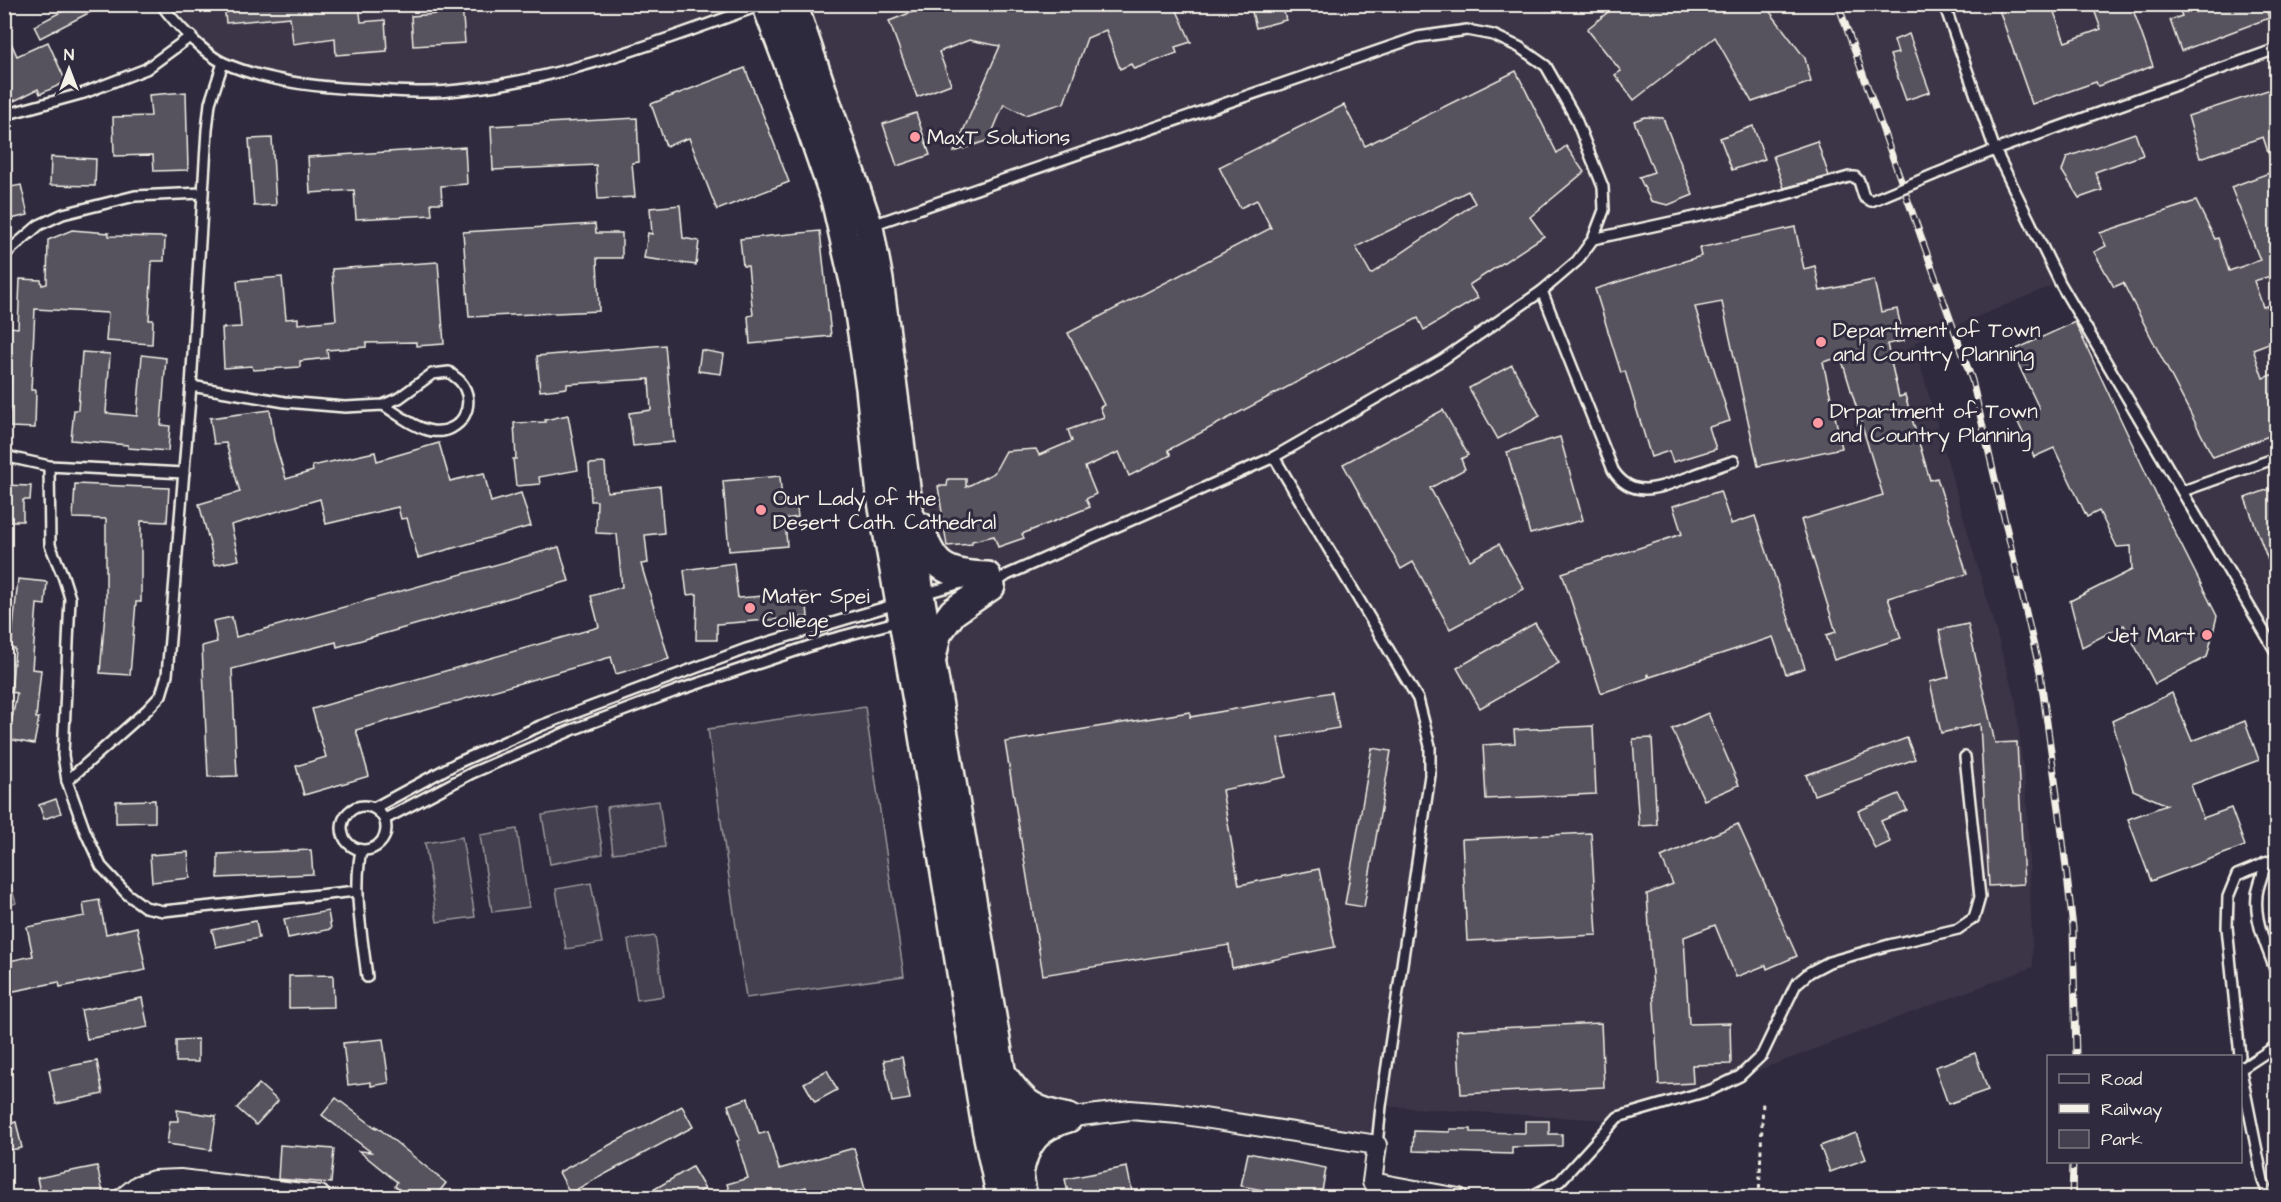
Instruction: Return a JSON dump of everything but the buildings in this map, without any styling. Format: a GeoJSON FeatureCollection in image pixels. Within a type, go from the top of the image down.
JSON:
{"type":"FeatureCollection","features":[{"type":"Feature","properties":{"kind":"main road"},"geometry":{"type":"LineString","coordinates":[[765,4],[800,94],[835,199],[856,230]]}},
{"type":"Feature","properties":{"kind":"main road"},"geometry":{"type":"LineString","coordinates":[[793,4],[856,230],[879,280],[898,496],[932,659],[1002,1074],[998,1126],[1000,1197]]}},
{"type":"Feature","properties":{"kind":"main road"},"geometry":{"type":"LineString","coordinates":[[898,496],[916,515],[925,545],[933,560],[954,573],[995,579]]}},
{"type":"Feature","properties":{"kind":"main road"},"geometry":{"type":"LineString","coordinates":[[932,659],[938,634],[953,612],[995,579]]}},
{"type":"Feature","properties":{"kind":"main road"},"geometry":{"type":"LineString","coordinates":[[920,608],[922,729],[998,1126],[1021,1186]]}},
{"type":"Feature","properties":{"kind":"main road"},"geometry":{"type":"LineString","coordinates":[[1002,1074],[1023,1102],[1050,1115],[1068,1118]]}},
{"type":"Feature","properties":{"kind":"main road"},"geometry":{"type":"LineString","coordinates":[[1021,1186],[1024,1152],[1032,1140],[1051,1123],[1068,1118]]}},
{"type":"Feature","properties":{"kind":"street"},"geometry":{"type":"LineString","coordinates":[[998,1126],[1130,1110],[1178,1114],[1377,1145],[1371,1190],[1459,1197]]}},
{"type":"Feature","properties":{"kind":"street"},"geometry":{"type":"LineString","coordinates":[[122,1197],[138,1185],[154,1180],[180,1179],[320,1195]]}},
{"type":"Feature","properties":{"kind":"lane"},"geometry":{"type":"LineString","coordinates":[[161,4],[191,36],[223,63],[264,75],[321,87],[447,92],[506,84],[593,64],[765,4]]}},
{"type":"Feature","properties":{"kind":"lane"},"geometry":{"type":"LineString","coordinates":[[1944,4],[1995,150],[2060,283],[2277,652]]}},
{"type":"Feature","properties":{"kind":"lane"},"geometry":{"type":"LineString","coordinates":[[385,819],[472,774],[572,729],[920,608],[995,579],[1274,457],[1442,360],[1542,291],[1576,261],[1593,239],[1604,210],[1603,187],[1575,117],[1546,66],[1519,47],[1493,35],[1467,30],[1418,37],[856,230]]}},
{"type":"Feature","properties":{"kind":"lane"},"geometry":{"type":"LineString","coordinates":[[4,115],[84,93],[146,69],[191,36]]}},
{"type":"Feature","properties":{"kind":"lane"},"geometry":{"type":"LineString","coordinates":[[1593,239],[1727,210],[1849,177],[1855,177],[1859,181],[1864,197],[1871,201],[1995,150],[2277,49]]}},
{"type":"Feature","properties":{"kind":"lane"},"geometry":{"type":"LineString","coordinates":[[68,781],[119,736],[161,694],[167,675],[191,386],[202,193],[210,103],[223,63]]}},
{"type":"Feature","properties":{"kind":"lane"},"geometry":{"type":"LineString","coordinates":[[4,255],[39,225],[63,214],[135,196],[202,193]]}},
{"type":"Feature","properties":{"kind":"lane"},"geometry":{"type":"LineString","coordinates":[[1542,291],[1619,480],[1640,489],[1658,488],[1734,461]]}},
{"type":"Feature","properties":{"kind":"lane"},"geometry":{"type":"LineString","coordinates":[[191,386],[285,402],[345,407],[382,405],[399,398],[432,374],[449,372],[461,382],[468,407],[463,420],[450,429],[434,432],[419,428],[382,405]]}},
{"type":"Feature","properties":{"kind":"lane"},"geometry":{"type":"LineString","coordinates":[[4,454],[49,466],[184,473]]}},
{"type":"Feature","properties":{"kind":"lane"},"geometry":{"type":"LineString","coordinates":[[1274,457],[1418,699],[1430,746],[1430,775],[1377,1145]]}},
{"type":"Feature","properties":{"kind":"lane"},"geometry":{"type":"LineString","coordinates":[[2183,491],[2277,458]]}},
{"type":"Feature","properties":{"kind":"lane"},"geometry":{"type":"LineString","coordinates":[[49,466],[50,544],[70,598],[63,754],[68,781],[85,831],[101,866],[127,894],[145,907],[163,911],[357,891]]}},
{"type":"Feature","properties":{"kind":"lane"},"geometry":{"type":"LineString","coordinates":[[374,808],[457,763],[540,726],[746,649],[920,608],[995,579]]}},
{"type":"Feature","properties":{"kind":"lane"},"geometry":{"type":"LineString","coordinates":[[1525,1197],[1536,1194],[1560,1181],[1618,1117],[1711,1090],[1740,1076],[1761,1055],[1797,984],[1810,972],[1829,962],[1958,929],[1974,918],[1980,897],[1965,758]]}},
{"type":"Feature","properties":{"kind":"lane"},"geometry":{"type":"LineString","coordinates":[[362,806],[374,808],[381,812],[387,826],[382,841],[369,849],[361,849],[350,844],[345,839],[342,827],[350,810],[362,806]]}},
{"type":"Feature","properties":{"kind":"lane"},"geometry":{"type":"LineString","coordinates":[[361,849],[357,891],[367,977]]}},
{"type":"Feature","properties":{"kind":"lane"},"geometry":{"type":"LineString","coordinates":[[2240,1055],[2227,927],[2228,897],[2238,875],[2277,859]]}},
{"type":"Feature","properties":{"kind":"lane"},"geometry":{"type":"LineString","coordinates":[[2265,863],[2263,878],[2257,891],[2257,919],[2277,972]]}},
{"type":"Feature","properties":{"kind":"lane"},"geometry":{"type":"LineString","coordinates":[[2242,1066],[2277,1046]]}},
{"type":"Feature","properties":{"kind":"lane"},"geometry":{"type":"LineString","coordinates":[[2242,1072],[2263,1181],[2270,1197]]}},
{"type":"Feature","properties":{"kind":"path"},"geometry":{"type":"LineString","coordinates":[[1759,1197],[1763,1100]]}},
{"type":"Feature","properties":{"kind":"shaded area"},"geometry":{"type":"Polygon","coordinates":[[[161,5],[764,5],[593,64],[447,92],[320,87],[223,63],[161,5]]]}},
{"type":"Feature","properties":{"kind":"shaded area"},"geometry":{"type":"Polygon","coordinates":[[[793,5],[2276,5],[2276,652],[2059,283],[1914,343],[2016,702],[2027,806],[2033,967],[1623,1121],[1381,1106],[1377,1145],[1178,1114],[1010,1124],[793,5]]]}},
{"type":"Feature","properties":{"kind":"green space"},"geometry":{"type":"Polygon","coordinates":[[[865,707],[904,976],[746,998],[708,729],[865,707]]]}},
{"type":"Feature","properties":{"kind":"green space"},"geometry":{"type":"Polygon","coordinates":[[[659,801],[665,847],[613,853],[607,807],[659,801]]]}},
{"type":"Feature","properties":{"kind":"green space"},"geometry":{"type":"Polygon","coordinates":[[[595,806],[603,854],[550,864],[542,815],[595,806]]]}},
{"type":"Feature","properties":{"kind":"green space"},"geometry":{"type":"Polygon","coordinates":[[[517,829],[529,907],[492,912],[480,835],[517,829]]]}},
{"type":"Feature","properties":{"kind":"green space"},"geometry":{"type":"Polygon","coordinates":[[[462,837],[475,917],[437,922],[425,843],[462,837]]]}},
{"type":"Feature","properties":{"kind":"green space"},"geometry":{"type":"Polygon","coordinates":[[[5,866],[16,903],[4,907],[5,866]]]}},
{"type":"Feature","properties":{"kind":"green space"},"geometry":{"type":"Polygon","coordinates":[[[591,883],[602,943],[566,949],[556,889],[591,883]]]}},
{"type":"Feature","properties":{"kind":"green space"},"geometry":{"type":"Polygon","coordinates":[[[655,936],[664,996],[637,1000],[628,940],[655,936]]]}},
{"type":"Feature","properties":{"kind":"railway"},"geometry":{"type":"LineString","coordinates":[[1838,4],[1972,380],[2040,672],[2073,928],[2076,1055]]}},
{"type":"Feature","properties":{"kind":"railway"},"geometry":{"type":"LineString","coordinates":[[2072,1198],[2073,1163]]}},
{"type":"Feature","properties":{"kind":"place","name":"MaxT Solutions"},"geometry":{"type":"Point","coordinates":[915,137]}},
{"type":"Feature","properties":{"kind":"place","name":"Department of Town and Country Planning"},"geometry":{"type":"Point","coordinates":[1821,342]}},
{"type":"Feature","properties":{"kind":"place","name":"Drpartment of Town and Country Planning"},"geometry":{"type":"Point","coordinates":[1818,423]}},
{"type":"Feature","properties":{"kind":"place","name":"Our Lady of the Desert Cath. Cathedral"},"geometry":{"type":"Point","coordinates":[761,510]}},
{"type":"Feature","properties":{"kind":"place","name":"Mater Spei College"},"geometry":{"type":"Point","coordinates":[750,608]}},
{"type":"Feature","properties":{"kind":"place","name":"Jet Mart"},"geometry":{"type":"Point","coordinates":[2207,635]}}]}
